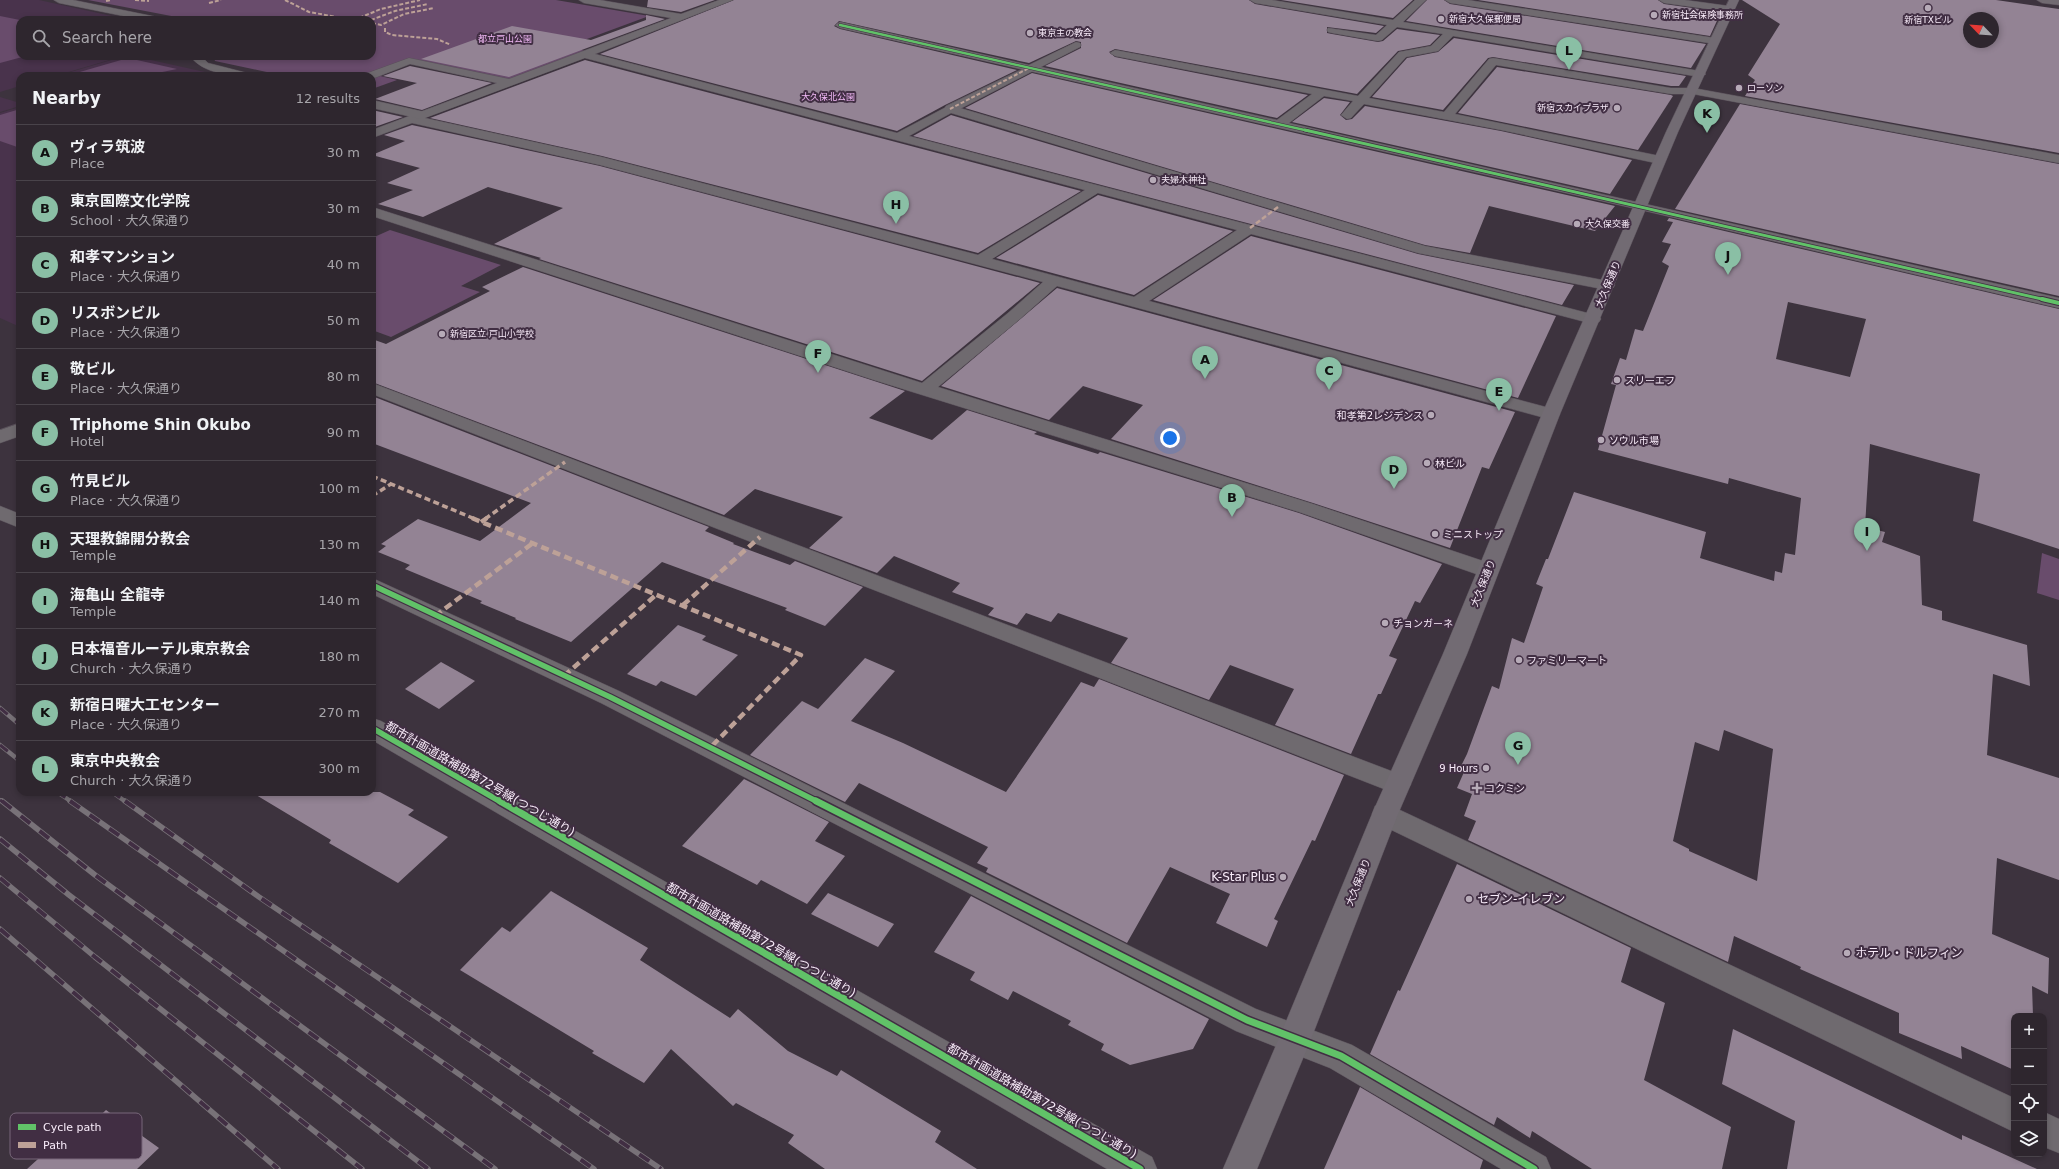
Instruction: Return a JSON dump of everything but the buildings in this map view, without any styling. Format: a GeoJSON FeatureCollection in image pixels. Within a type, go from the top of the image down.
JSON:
{"type":"FeatureCollection","features":[{"type":"Feature","properties":{"kind":"main road"},"geometry":{"type":"LineString","coordinates":[[2042,0],[2059,2]]}},
{"type":"Feature","properties":{"kind":"main road","name":"大久保通り"},"geometry":{"type":"LineString","coordinates":[[1240,1169],[1295,1039],[1385,814],[1455,654],[1551,414],[1660,160],[1732,4]]}},
{"type":"Feature","properties":{"kind":"street"},"geometry":{"type":"LineString","coordinates":[[59,0],[137,16]]}},
{"type":"Feature","properties":{"kind":"street"},"geometry":{"type":"LineString","coordinates":[[584,0],[682,17]]}},
{"type":"Feature","properties":{"kind":"street"},"geometry":{"type":"LineString","coordinates":[[376,132],[728,0]]}},
{"type":"Feature","properties":{"kind":"street"},"geometry":{"type":"LineString","coordinates":[[1255,0],[1450,33],[1696,82],[2059,159]]}},
{"type":"Feature","properties":{"kind":"street"},"geometry":{"type":"LineString","coordinates":[[1332,30],[1378,38],[1421,0]]}},
{"type":"Feature","properties":{"kind":"street"},"geometry":{"type":"LineString","coordinates":[[1450,0],[1715,41]]}},
{"type":"Feature","properties":{"kind":"street"},"geometry":{"type":"LineString","coordinates":[[1664,0],[1732,4]]}},
{"type":"Feature","properties":{"kind":"street"},"geometry":{"type":"LineString","coordinates":[[840,25],[1641,206],[2059,303]]}},
{"type":"Feature","properties":{"kind":"street"},"geometry":{"type":"LineString","coordinates":[[1347,115],[1403,54],[1434,49],[1450,33]]}},
{"type":"Feature","properties":{"kind":"street"},"geometry":{"type":"LineString","coordinates":[[900,136],[950,109],[1076,46]]}},
{"type":"Feature","properties":{"kind":"street"},"geometry":{"type":"LineString","coordinates":[[1115,53],[1361,99],[1660,160]]}},
{"type":"Feature","properties":{"kind":"street"},"geometry":{"type":"LineString","coordinates":[[583,54],[1593,319]]}},
{"type":"Feature","properties":{"kind":"street"},"geometry":{"type":"LineString","coordinates":[[199,60],[204,65],[231,72]]}},
{"type":"Feature","properties":{"kind":"street"},"geometry":{"type":"LineString","coordinates":[[376,73],[409,61],[509,82]]}},
{"type":"Feature","properties":{"kind":"street"},"geometry":{"type":"LineString","coordinates":[[1447,116],[1493,61],[1671,91],[1696,82]]}},
{"type":"Feature","properties":{"kind":"street"},"geometry":{"type":"LineString","coordinates":[[1280,124],[1322,92]]}},
{"type":"Feature","properties":{"kind":"street"},"geometry":{"type":"LineString","coordinates":[[376,105],[416,117],[602,161],[980,260],[1551,414]]}},
{"type":"Feature","properties":{"kind":"street"},"geometry":{"type":"LineString","coordinates":[[950,109],[1424,250],[1607,285]]}},
{"type":"Feature","properties":{"kind":"street"},"geometry":{"type":"LineString","coordinates":[[980,260],[1097,188]]}},
{"type":"Feature","properties":{"kind":"street"},"geometry":{"type":"LineString","coordinates":[[376,212],[880,376],[1306,508],[1488,570]]}},
{"type":"Feature","properties":{"kind":"street"},"geometry":{"type":"LineString","coordinates":[[1136,302],[1250,228]]}},
{"type":"Feature","properties":{"kind":"street"},"geometry":{"type":"LineString","coordinates":[[925,389],[1014,316],[1054,280]]}},
{"type":"Feature","properties":{"kind":"street"},"geometry":{"type":"LineString","coordinates":[[376,390],[1398,784]]}},
{"type":"Feature","properties":{"kind":"street"},"geometry":{"type":"LineString","coordinates":[[0,438],[16,431]]}},
{"type":"Feature","properties":{"kind":"street"},"geometry":{"type":"LineString","coordinates":[[0,512],[16,520]]}},
{"type":"Feature","properties":{"kind":"street"},"geometry":{"type":"LineString","coordinates":[[376,587],[610,697],[1247,1020],[1341,1056],[1534,1169]]}},
{"type":"Feature","properties":{"kind":"street","name":"都市計画道路補助第72号線(つつじ通り)"},"geometry":{"type":"LineString","coordinates":[[376,730],[1140,1169]]}},
{"type":"Feature","properties":{"kind":"street"},"geometry":{"type":"LineString","coordinates":[[1385,814],[2011,1114]]}},
{"type":"Feature","properties":{"kind":"street"},"geometry":{"type":"LineString","coordinates":[[2047,1130],[2059,1136]]}},
{"type":"Feature","properties":{"kind":"shaded area"},"geometry":{"type":"Polygon","coordinates":[[[0,0],[39,0],[112,16],[16,16],[16,60],[109,60],[69,72],[16,72],[16,87],[0,92],[0,0]]]}},
{"type":"Feature","properties":{"kind":"shaded area"},"geometry":{"type":"Polygon","coordinates":[[[111,60],[151,60],[205,72],[71,72],[111,60]]]}},
{"type":"Feature","properties":{"kind":"shaded area"},"geometry":{"type":"Polygon","coordinates":[[[0,97],[16,102],[16,107],[0,112],[0,97]]]}},
{"type":"Feature","properties":{"kind":"shaded area"},"geometry":{"type":"Polygon","coordinates":[[[16,108],[16,325],[0,318],[0,113],[16,108]]]}},
{"type":"Feature","properties":{"kind":"green space","name":"都立戸山公園"},"geometry":{"type":"Polygon","coordinates":[[[88,0],[556,0],[649,16],[568,46],[585,51],[510,80],[408,63],[376,73],[266,72],[215,60],[376,60],[376,16],[171,16],[88,0]]]}},
{"type":"Feature","properties":{"kind":"green space"},"geometry":{"type":"Polygon","coordinates":[[[0,16],[16,19],[16,59],[0,63],[0,16]]]}},
{"type":"Feature","properties":{"kind":"green space"},"geometry":{"type":"Polygon","coordinates":[[[121,60],[137,60],[177,69],[162,72],[80,72],[121,60]]]}},
{"type":"Feature","properties":{"kind":"green space"},"geometry":{"type":"Polygon","coordinates":[[[376,75],[397,80],[376,88],[376,75]]]}},
{"type":"Feature","properties":{"kind":"green space"},"geometry":{"type":"Polygon","coordinates":[[[16,110],[16,147],[0,141],[0,115],[16,110]]]}},
{"type":"Feature","properties":{"kind":"green space"},"geometry":{"type":"Polygon","coordinates":[[[390,230],[501,265],[461,286],[480,292],[391,337],[376,331],[376,236],[390,230]]]}},
{"type":"Feature","properties":{"kind":"green space"},"geometry":{"type":"Polygon","coordinates":[[[2042,553],[2059,559],[2059,600],[2037,593],[2042,553]]]}},
{"type":"Feature","properties":{"kind":"railway"},"geometry":{"type":"LineString","coordinates":[[0,708],[16,722]]}},
{"type":"Feature","properties":{"kind":"railway"},"geometry":{"type":"LineString","coordinates":[[0,745],[16,758]]}},
{"type":"Feature","properties":{"kind":"railway"},"geometry":{"type":"LineString","coordinates":[[63,796],[72,802]]}},
{"type":"Feature","properties":{"kind":"railway"},"geometry":{"type":"LineString","coordinates":[[118,796],[126,802]]}},
{"type":"Feature","properties":{"kind":"railway"},"geometry":{"type":"LineString","coordinates":[[2,801],[95,875],[495,1169]]}},
{"type":"Feature","properties":{"kind":"railway"},"geometry":{"type":"LineString","coordinates":[[70,801],[594,1169]]}},
{"type":"Feature","properties":{"kind":"railway"},"geometry":{"type":"LineString","coordinates":[[125,801],[259,897],[661,1169]]}},
{"type":"Feature","properties":{"kind":"railway"},"geometry":{"type":"LineString","coordinates":[[0,839],[69,895],[428,1169]]}},
{"type":"Feature","properties":{"kind":"railway"},"geometry":{"type":"LineString","coordinates":[[0,878],[95,957],[362,1169]]}},
{"type":"Feature","properties":{"kind":"railway"},"geometry":{"type":"LineString","coordinates":[[0,929],[278,1169]]}},
{"type":"Feature","properties":{"kind":"marked path"},"geometry":{"type":"LineString","coordinates":[[106,1],[111,0]]}},
{"type":"Feature","properties":{"kind":"marked path"},"geometry":{"type":"LineString","coordinates":[[135,0],[149,1]]}},
{"type":"Feature","properties":{"kind":"marked path"},"geometry":{"type":"LineString","coordinates":[[209,3],[221,0]]}},
{"type":"Feature","properties":{"kind":"marked path"},"geometry":{"type":"LineString","coordinates":[[285,0],[300,9],[326,16]]}},
{"type":"Feature","properties":{"kind":"marked path"},"geometry":{"type":"LineString","coordinates":[[364,16],[381,9],[420,0]]}},
{"type":"Feature","properties":{"kind":"marked path"},"geometry":{"type":"LineString","coordinates":[[376,18],[395,11],[428,4]]}},
{"type":"Feature","properties":{"kind":"marked path"},"geometry":{"type":"LineString","coordinates":[[376,24],[381,25],[404,14],[434,8]]}},
{"type":"Feature","properties":{"kind":"marked path"},"geometry":{"type":"LineString","coordinates":[[385,28],[385,32],[392,35],[437,39],[451,45]]}},
{"type":"Feature","properties":{"kind":"marked path"},"geometry":{"type":"LineString","coordinates":[[950,109],[1029,68]]}},
{"type":"Feature","properties":{"kind":"marked path"},"geometry":{"type":"LineString","coordinates":[[1250,228],[1278,207]]}},
{"type":"Feature","properties":{"kind":"marked path"},"geometry":{"type":"LineString","coordinates":[[481,522],[565,462]]}},
{"type":"Feature","properties":{"kind":"marked path"},"geometry":{"type":"LineString","coordinates":[[376,478],[801,655],[710,748]]}},
{"type":"Feature","properties":{"kind":"marked path"},"geometry":{"type":"LineString","coordinates":[[376,493],[391,484]]}},
{"type":"Feature","properties":{"kind":"marked path"},"geometry":{"type":"LineString","coordinates":[[683,605],[760,537]]}},
{"type":"Feature","properties":{"kind":"marked path"},"geometry":{"type":"LineString","coordinates":[[435,616],[533,543]]}},
{"type":"Feature","properties":{"kind":"marked path"},"geometry":{"type":"LineString","coordinates":[[564,676],[657,594]]}},
{"type":"Feature","properties":{"kind":"cycle path"},"geometry":{"type":"LineString","coordinates":[[840,25],[1641,206],[2059,303]]}},
{"type":"Feature","properties":{"kind":"cycle path"},"geometry":{"type":"LineString","coordinates":[[376,587],[610,697],[1247,1020],[1341,1056],[1534,1169]]}},
{"type":"Feature","properties":{"kind":"cycle path"},"geometry":{"type":"LineString","coordinates":[[376,730],[1140,1169]]}},
{"type":"Feature","properties":{"kind":"place","name":"新宿TXビル"},"geometry":{"type":"Point","coordinates":[1928,8]}},
{"type":"Feature","properties":{"kind":"place","name":"新宿社会保険事務所"},"geometry":{"type":"Point","coordinates":[1654,15]}},
{"type":"Feature","properties":{"kind":"place","name":"新宿大久保郵便局"},"geometry":{"type":"Point","coordinates":[1441,19]}},
{"type":"Feature","properties":{"kind":"place","name":"東京主の教会"},"geometry":{"type":"Point","coordinates":[1030,33]}},
{"type":"Feature","properties":{"kind":"place","name":"東京中央教会"},"geometry":{"type":"Point","coordinates":[1569,70]}},
{"type":"Feature","properties":{"kind":"place","name":"ローソン"},"geometry":{"type":"Point","coordinates":[1739,88]}},
{"type":"Feature","properties":{"kind":"place","name":"新宿スカイプラザ"},"geometry":{"type":"Point","coordinates":[1617,108]}},
{"type":"Feature","properties":{"kind":"place","name":"新宿日曜大工センター"},"geometry":{"type":"Point","coordinates":[1707,133]}},
{"type":"Feature","properties":{"kind":"place","name":"夫婦木神社"},"geometry":{"type":"Point","coordinates":[1153,180]}},
{"type":"Feature","properties":{"kind":"place","name":"天理教錦開分教会"},"geometry":{"type":"Point","coordinates":[896,224]}},
{"type":"Feature","properties":{"kind":"place","name":"大久保交番"},"geometry":{"type":"Point","coordinates":[1577,224]}},
{"type":"Feature","properties":{"kind":"place","name":"日本福音ルーテル東京教会"},"geometry":{"type":"Point","coordinates":[1728,275]}},
{"type":"Feature","properties":{"kind":"place","name":"新宿区立 戸山小学校"},"geometry":{"type":"Point","coordinates":[442,334]}},
{"type":"Feature","properties":{"kind":"place","name":"Triphome Shin Okubo"},"geometry":{"type":"Point","coordinates":[818,373]}},
{"type":"Feature","properties":{"kind":"place","name":"ヴィラ筑波"},"geometry":{"type":"Point","coordinates":[1205,379]}},
{"type":"Feature","properties":{"kind":"place","name":"スリーエフ"},"geometry":{"type":"Point","coordinates":[1617,380]}},
{"type":"Feature","properties":{"kind":"place","name":"和孝マンション"},"geometry":{"type":"Point","coordinates":[1329,390]}},
{"type":"Feature","properties":{"kind":"place","name":"敬ビル"},"geometry":{"type":"Point","coordinates":[1499,411]}},
{"type":"Feature","properties":{"kind":"place","name":"和孝第2レジデンス"},"geometry":{"type":"Point","coordinates":[1431,415]}},
{"type":"Feature","properties":{"kind":"place","name":"ソウル市場"},"geometry":{"type":"Point","coordinates":[1601,440]}},
{"type":"Feature","properties":{"kind":"place","name":"林ビル"},"geometry":{"type":"Point","coordinates":[1427,463]}},
{"type":"Feature","properties":{"kind":"place","name":"リスボンビル"},"geometry":{"type":"Point","coordinates":[1394,489]}},
{"type":"Feature","properties":{"kind":"place","name":"東京国際文化学院"},"geometry":{"type":"Point","coordinates":[1232,517]}},
{"type":"Feature","properties":{"kind":"place","name":"ミニストップ"},"geometry":{"type":"Point","coordinates":[1435,534]}},
{"type":"Feature","properties":{"kind":"place","name":"海亀山 全龍寺"},"geometry":{"type":"Point","coordinates":[1867,551]}},
{"type":"Feature","properties":{"kind":"place","name":"チョンガーネ"},"geometry":{"type":"Point","coordinates":[1385,623]}},
{"type":"Feature","properties":{"kind":"place","name":"ファミリーマート"},"geometry":{"type":"Point","coordinates":[1519,660]}},
{"type":"Feature","properties":{"kind":"place","name":"竹見ビル"},"geometry":{"type":"Point","coordinates":[1518,765]}},
{"type":"Feature","properties":{"kind":"place","name":"9 Hours"},"geometry":{"type":"Point","coordinates":[1486,768]}},
{"type":"Feature","properties":{"kind":"place","name":"コクミン"},"geometry":{"type":"Point","coordinates":[1477,788]}},
{"type":"Feature","properties":{"kind":"place","name":"K-Star Plus"},"geometry":{"type":"Point","coordinates":[1283,877]}},
{"type":"Feature","properties":{"kind":"place","name":"セブン-イレブン"},"geometry":{"type":"Point","coordinates":[1469,899]}},
{"type":"Feature","properties":{"kind":"place","name":"ホテル・ドルフィン"},"geometry":{"type":"Point","coordinates":[1847,953]}},
{"type":"Feature","properties":{"kind":"park label","name":"大久保北公園"},"geometry":{"type":"Point","coordinates":[828,97]}}]}
